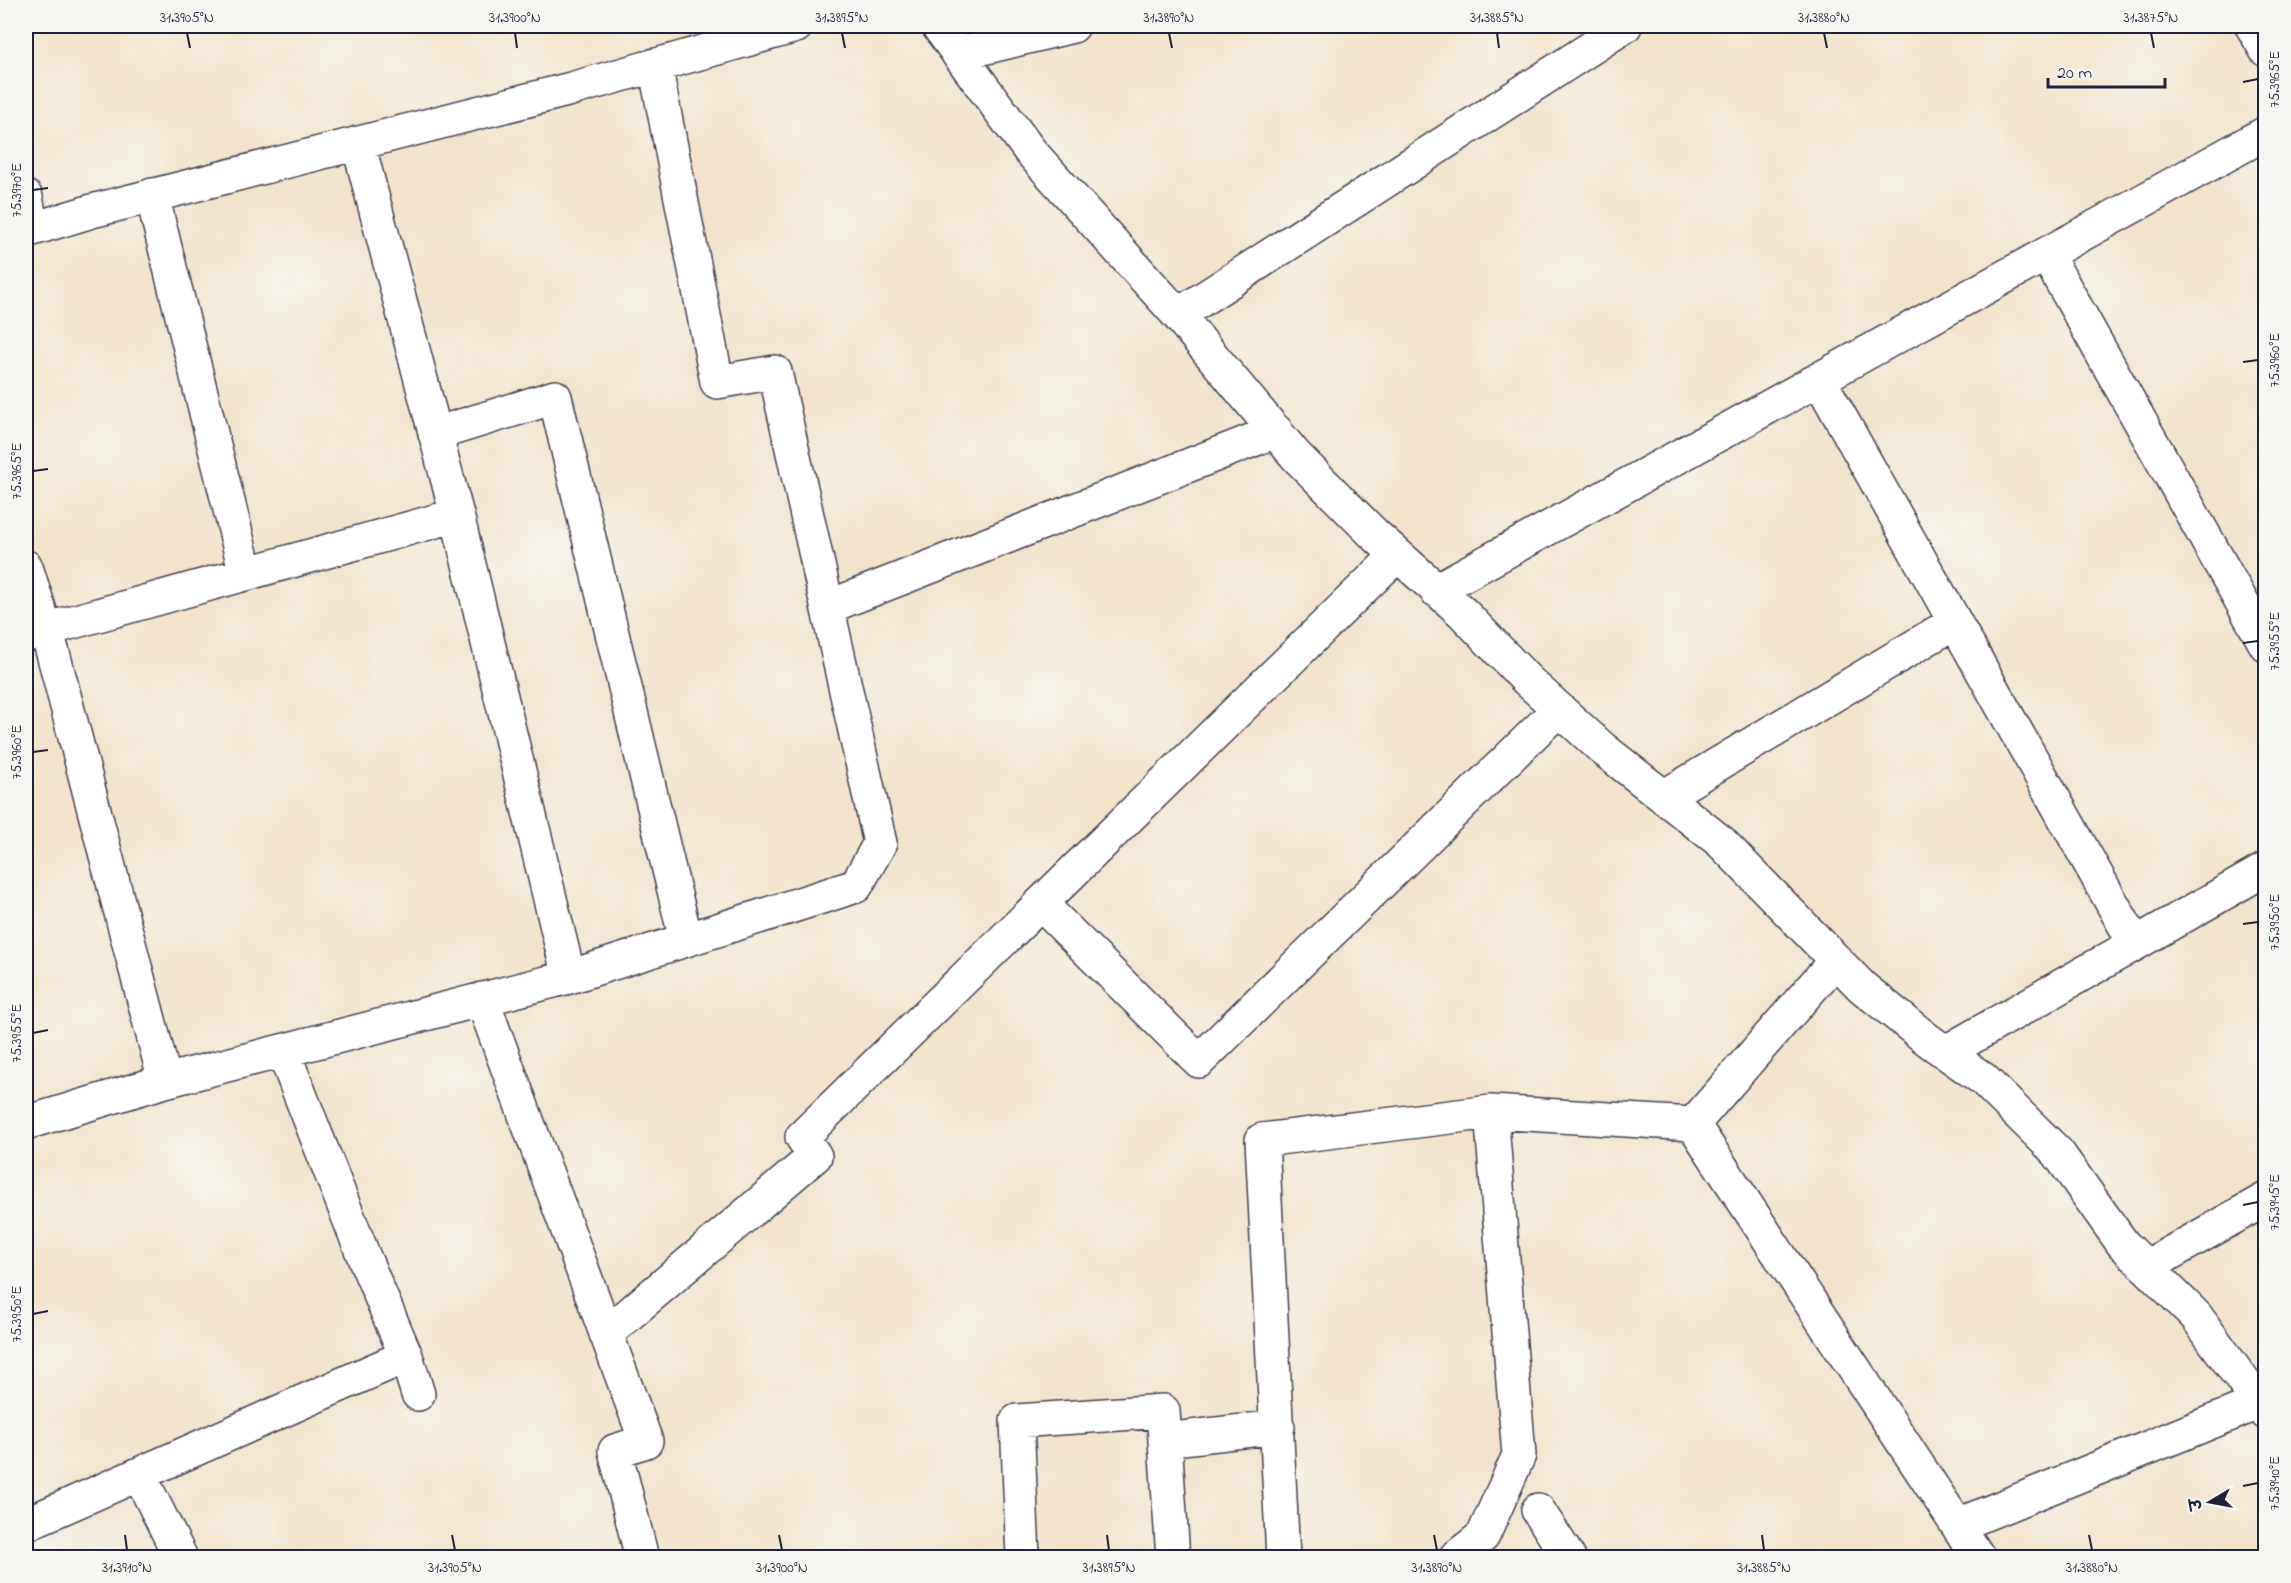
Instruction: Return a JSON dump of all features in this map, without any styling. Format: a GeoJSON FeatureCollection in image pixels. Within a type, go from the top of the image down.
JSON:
{"type":"FeatureCollection","features":[{"type":"Feature","properties":{"kind":"street"},"geometry":{"type":"LineString","coordinates":[[26,196],[29,230],[152,195],[572,89],[796,26]]}},
{"type":"Feature","properties":{"kind":"street"},"geometry":{"type":"LineString","coordinates":[[938,26],[1030,151],[1178,315],[1276,431],[1320,479],[1398,555],[1464,613],[1528,681],[1603,749],[1721,842],[1862,987],[1983,1079],[2058,1154],[2123,1244],[2196,1316],[2262,1408],[1958,1525]]}},
{"type":"Feature","properties":{"kind":"street"},"geometry":{"type":"LineString","coordinates":[[958,54],[1073,26]]}},
{"type":"Feature","properties":{"kind":"street"},"geometry":{"type":"LineString","coordinates":[[1178,315],[1625,26]]}},
{"type":"Feature","properties":{"kind":"street"},"geometry":{"type":"LineString","coordinates":[[2252,26],[2265,50]]}},
{"type":"Feature","properties":{"kind":"street"},"geometry":{"type":"LineString","coordinates":[[26,1123],[165,1081],[569,977],[855,886],[880,843],[775,372],[717,382],[655,65]]}},
{"type":"Feature","properties":{"kind":"street"},"geometry":{"type":"LineString","coordinates":[[1436,590],[2265,133]]}},
{"type":"Feature","properties":{"kind":"street"},"geometry":{"type":"LineString","coordinates":[[358,143],[457,515],[569,977]]}},
{"type":"Feature","properties":{"kind":"street"},"geometry":{"type":"LineString","coordinates":[[152,195],[246,574]]}},
{"type":"Feature","properties":{"kind":"street"},"geometry":{"type":"LineString","coordinates":[[2046,254],[2265,645]]}},
{"type":"Feature","properties":{"kind":"street"},"geometry":{"type":"LineString","coordinates":[[1819,379],[2135,944]]}},
{"type":"Feature","properties":{"kind":"street"},"geometry":{"type":"LineString","coordinates":[[435,434],[555,397],[686,940]]}},
{"type":"Feature","properties":{"kind":"street"},"geometry":{"type":"LineString","coordinates":[[828,608],[1276,431]]}},
{"type":"Feature","properties":{"kind":"street"},"geometry":{"type":"LineString","coordinates":[[35,632],[457,515]]}},
{"type":"Feature","properties":{"kind":"street"},"geometry":{"type":"LineString","coordinates":[[606,1334],[815,1156],[802,1137],[1398,555]]}},
{"type":"Feature","properties":{"kind":"street"},"geometry":{"type":"LineString","coordinates":[[26,567],[35,632],[165,1081]]}},
{"type":"Feature","properties":{"kind":"street"},"geometry":{"type":"LineString","coordinates":[[1665,796],[1955,622]]}},
{"type":"Feature","properties":{"kind":"street"},"geometry":{"type":"LineString","coordinates":[[1041,904],[1199,1061],[1559,709]]}},
{"type":"Feature","properties":{"kind":"street"},"geometry":{"type":"LineString","coordinates":[[1946,1052],[2265,869]]}},
{"type":"Feature","properties":{"kind":"street"},"geometry":{"type":"LineString","coordinates":[[1693,1124],[1836,960]]}},
{"type":"Feature","properties":{"kind":"street"},"geometry":{"type":"LineString","coordinates":[[482,999],[646,1441],[615,1451],[642,1557]]}},
{"type":"Feature","properties":{"kind":"street"},"geometry":{"type":"LineString","coordinates":[[283,1051],[364,1257],[406,1356],[418,1394]]}},
{"type":"Feature","properties":{"kind":"street"},"geometry":{"type":"LineString","coordinates":[[1283,1557],[1262,1140],[1491,1112],[1693,1124]]}},
{"type":"Feature","properties":{"kind":"street"},"geometry":{"type":"LineString","coordinates":[[1455,1557],[1483,1536],[1519,1455],[1491,1112]]}},
{"type":"Feature","properties":{"kind":"street"},"geometry":{"type":"LineString","coordinates":[[1693,1124],[1979,1557]]}},
{"type":"Feature","properties":{"kind":"street"},"geometry":{"type":"LineString","coordinates":[[2146,1267],[2265,1199]]}},
{"type":"Feature","properties":{"kind":"street"},"geometry":{"type":"LineString","coordinates":[[26,1524],[406,1356]]}},
{"type":"Feature","properties":{"kind":"street"},"geometry":{"type":"LineString","coordinates":[[1023,1557],[1017,1421],[1163,1411],[1173,1557]]}},
{"type":"Feature","properties":{"kind":"street"},"geometry":{"type":"LineString","coordinates":[[1165,1440],[1278,1428]]}},
{"type":"Feature","properties":{"kind":"street"},"geometry":{"type":"LineString","coordinates":[[139,1474],[181,1557]]}},
{"type":"Feature","properties":{"kind":"street"},"geometry":{"type":"LineString","coordinates":[[1538,1510],[1569,1557]]}}]}
